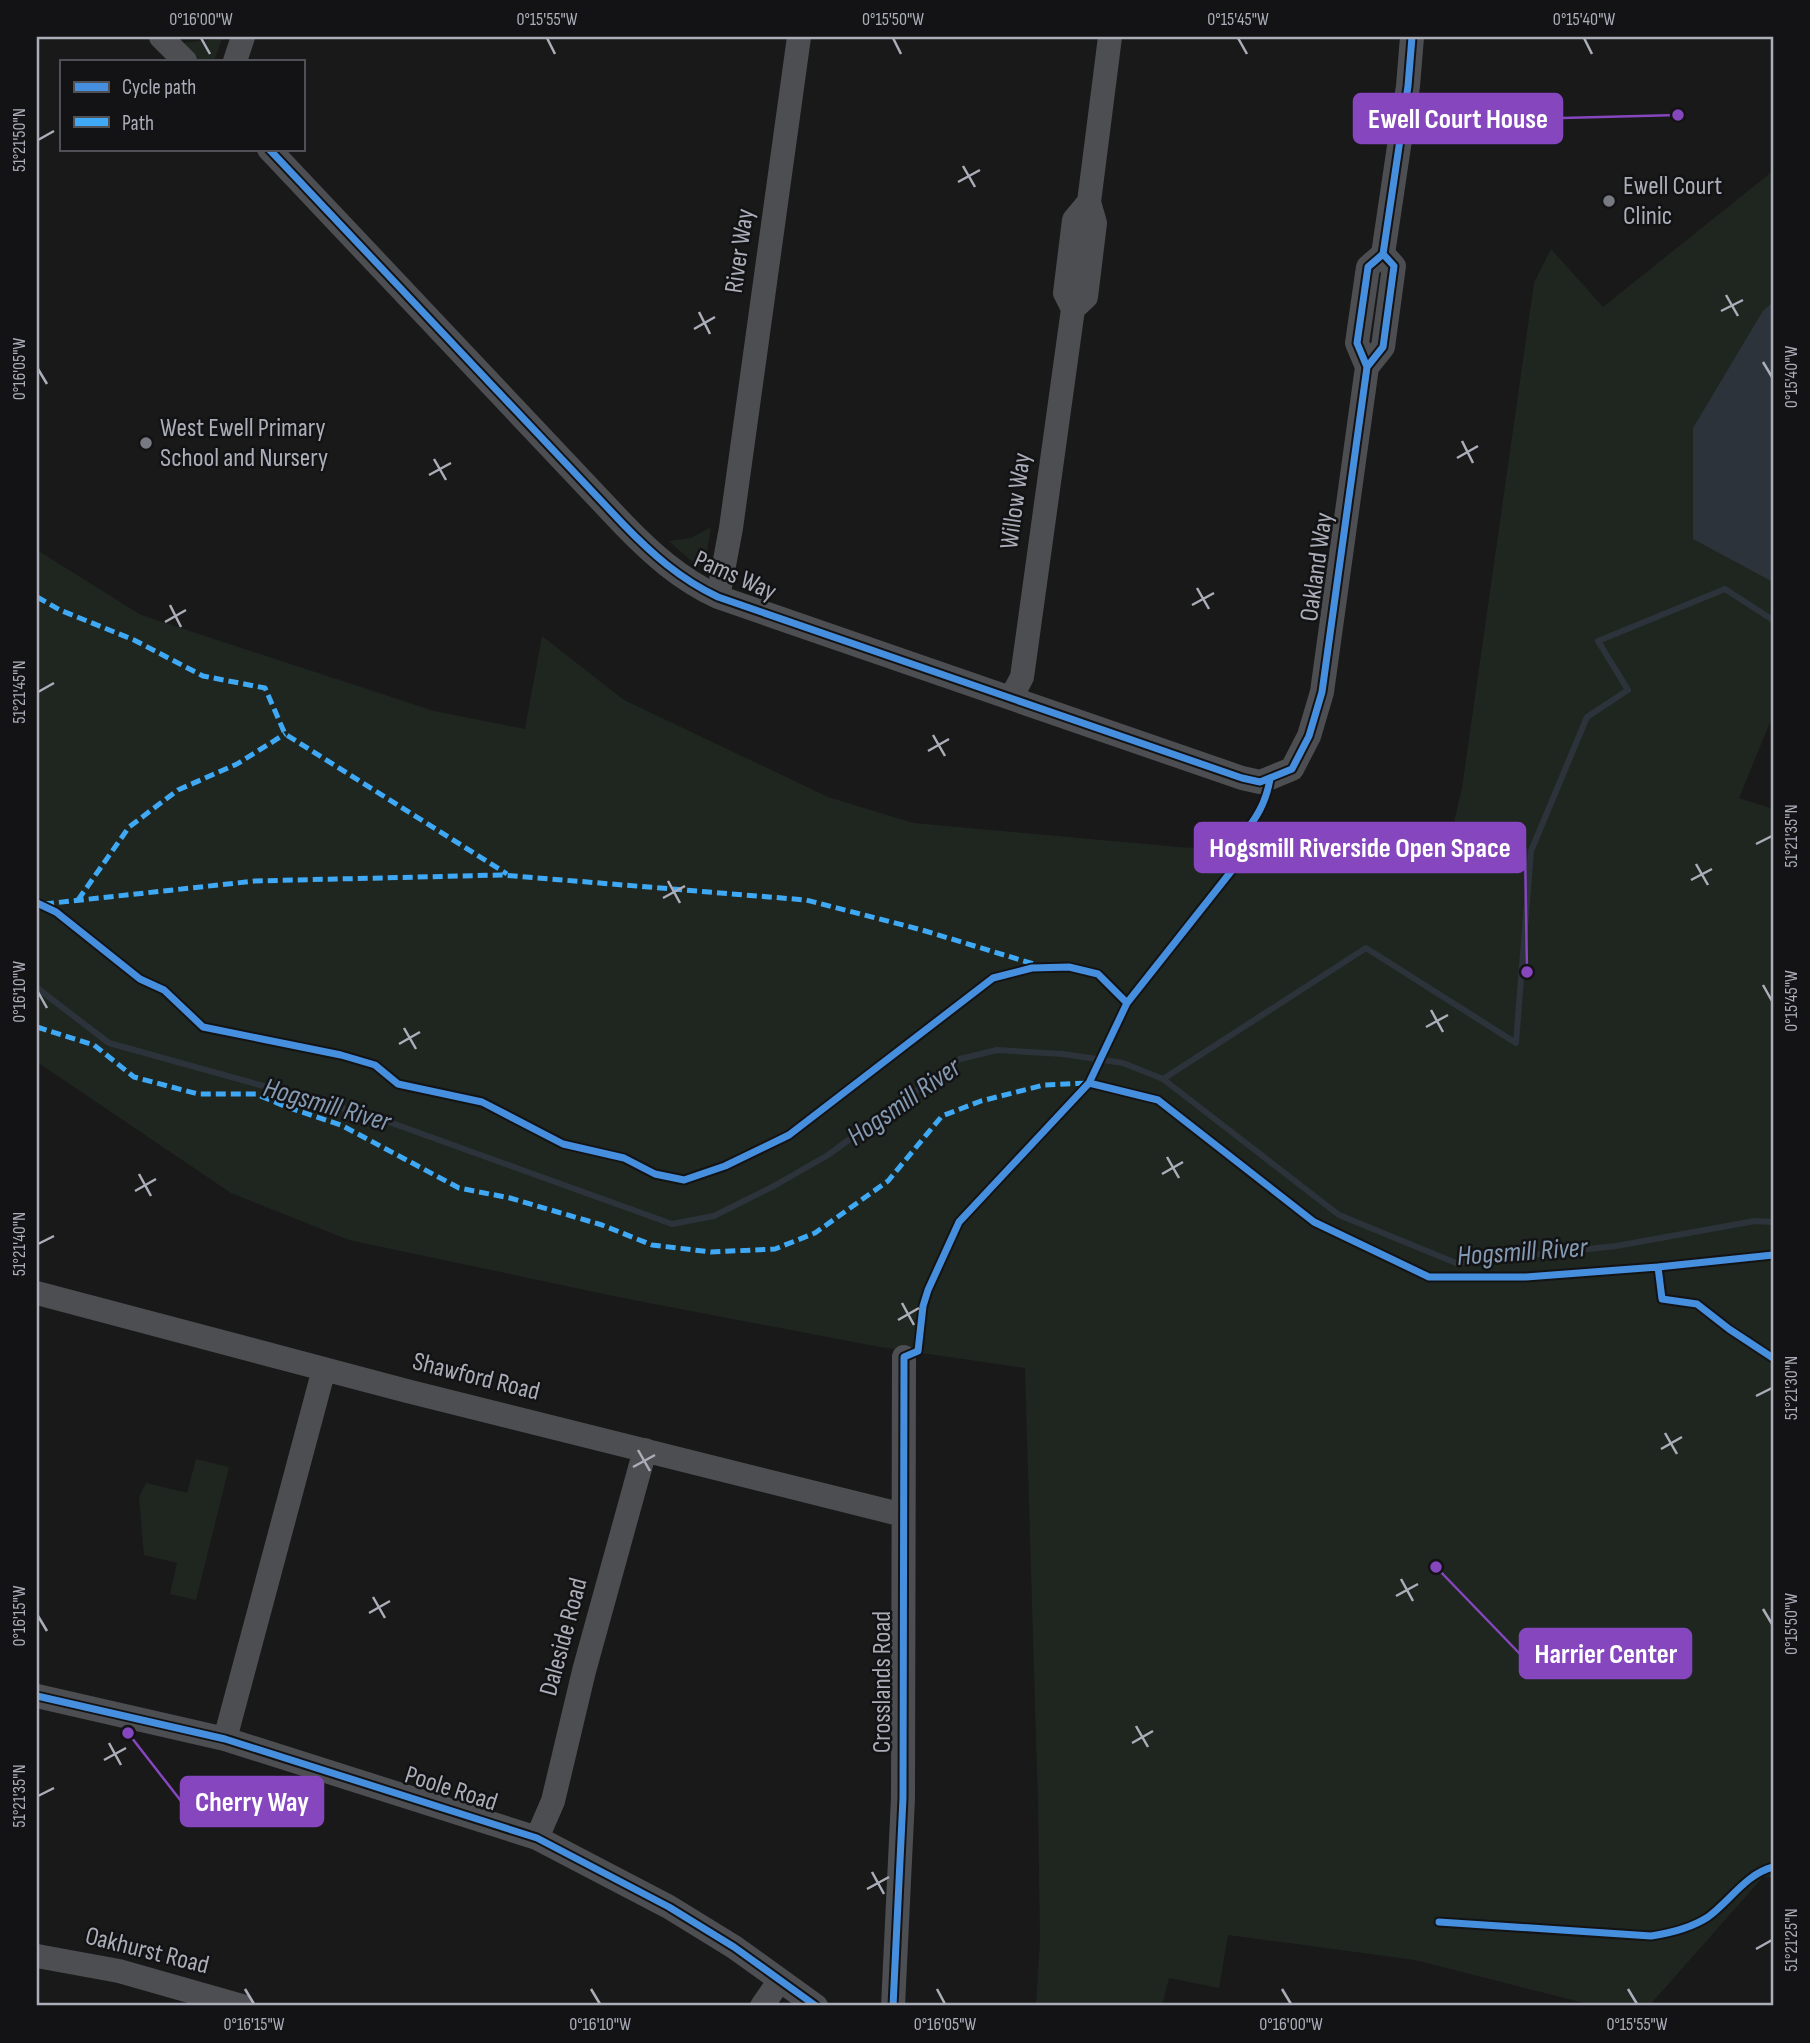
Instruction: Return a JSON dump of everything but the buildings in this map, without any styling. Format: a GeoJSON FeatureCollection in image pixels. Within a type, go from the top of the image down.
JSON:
{"type":"FeatureCollection","features":[{"type":"Feature","properties":{"kind":"street"},"geometry":{"type":"LineString","coordinates":[[161,37],[184,60]]}},
{"type":"Feature","properties":{"kind":"street"},"geometry":{"type":"LineString","coordinates":[[234,60],[243,37]]}},
{"type":"Feature","properties":{"kind":"street","name":"River Way"},"geometry":{"type":"LineString","coordinates":[[718,597],[731,528],[800,37]]}},
{"type":"Feature","properties":{"kind":"street","name":"Willow Way"},"geometry":{"type":"LineString","coordinates":[[1011,698],[1022,677],[1073,309],[1065,293],[1074,220],[1088,202],[1110,37]]}},
{"type":"Feature","properties":{"kind":"street","name":"Oakland Way"},"geometry":{"type":"LineString","coordinates":[[1292,769],[1309,736],[1322,692],[1367,367],[1383,347],[1394,266],[1383,254],[1408,86],[1412,37]]}},
{"type":"Feature","properties":{"kind":"street","name":"Pams Way"},"geometry":{"type":"LineString","coordinates":[[270,150],[648,549],[694,586],[718,597],[1253,781],[1270,779],[1292,769]]}},
{"type":"Feature","properties":{"kind":"street","name":"Shawford Road"},"geometry":{"type":"LineString","coordinates":[[37,1293],[324,1369],[903,1515]]}},
{"type":"Feature","properties":{"kind":"street","name":"Crosslands Road"},"geometry":{"type":"LineString","coordinates":[[893,2006],[903,1798],[904,1357]]}},
{"type":"Feature","properties":{"kind":"street"},"geometry":{"type":"LineString","coordinates":[[225,1739],[324,1369]]}},
{"type":"Feature","properties":{"kind":"street","name":"Daleside Road"},"geometry":{"type":"LineString","coordinates":[[537,1838],[553,1801],[584,1671],[645,1450]]}},
{"type":"Feature","properties":{"kind":"street","name":"Poole Road"},"geometry":{"type":"LineString","coordinates":[[37,1696],[225,1739],[537,1838],[669,1907],[734,1947],[816,2006]]}},
{"type":"Feature","properties":{"kind":"street","name":"Oakhurst Road"},"geometry":{"type":"LineString","coordinates":[[37,1956],[119,1971],[242,2006]]}},
{"type":"Feature","properties":{"kind":"street"},"geometry":{"type":"LineString","coordinates":[[762,2006],[780,1980]]}},
{"type":"Feature","properties":{"kind":"shaded area"},"geometry":{"type":"Polygon","coordinates":[[[222,39],[214,60],[196,60],[178,43],[222,39]]]}},
{"type":"Feature","properties":{"kind":"shaded area"},"geometry":{"type":"Polygon","coordinates":[[[1773,171],[1773,715],[1739,798],[1773,809],[1773,1878],[1763,1877],[1649,2006],[1596,2006],[1415,1960],[1228,1935],[1219,1988],[1169,1978],[1162,2006],[1036,2006],[1040,1939],[1038,1805],[1025,1368],[880,1347],[623,1298],[349,1240],[231,1193],[37,1062],[37,550],[141,615],[434,711],[525,729],[542,636],[624,700],[828,797],[913,823],[1179,847],[1444,865],[1462,788],[1534,283],[1551,249],[1603,307],[1773,171]]]}},
{"type":"Feature","properties":{"kind":"shaded area"},"geometry":{"type":"Polygon","coordinates":[[[1773,302],[1773,582],[1693,539],[1693,428],[1763,311],[1773,302]]]}},
{"type":"Feature","properties":{"kind":"shaded area"},"geometry":{"type":"Polygon","coordinates":[[[711,527],[705,564],[697,566],[669,541],[691,538],[711,527]]]}},
{"type":"Feature","properties":{"kind":"shaded area"},"geometry":{"type":"Polygon","coordinates":[[[196,1459],[229,1467],[196,1600],[170,1594],[177,1563],[144,1555],[139,1497],[146,1483],[187,1493],[196,1459]]]}},
{"type":"Feature","properties":{"kind":"waterway"},"geometry":{"type":"LineString","coordinates":[[1163,1079],[1366,948],[1516,1043],[1531,851],[1587,717],[1628,690],[1598,641],[1725,589],[1773,620]]}},
{"type":"Feature","properties":{"kind":"waterway","name":"Hogsmill River"},"geometry":{"type":"LineString","coordinates":[[37,988],[109,1043],[378,1118],[672,1224],[714,1216],[774,1186],[828,1155],[960,1059],[997,1050],[1063,1054],[1123,1063],[1163,1079],[1339,1215],[1456,1263],[1616,1246],[1755,1221],[1773,1222]]}},
{"type":"Feature","properties":{"kind":"marked path"},"geometry":{"type":"LineString","coordinates":[[37,597],[60,610],[134,640],[203,676],[265,688],[285,734],[507,874]]}},
{"type":"Feature","properties":{"kind":"marked path"},"geometry":{"type":"LineString","coordinates":[[78,900],[129,827],[178,790],[237,764],[285,734]]}},
{"type":"Feature","properties":{"kind":"marked path"},"geometry":{"type":"LineString","coordinates":[[44,904],[255,881],[502,875],[806,900],[922,930],[1037,965]]}},
{"type":"Feature","properties":{"kind":"marked path"},"geometry":{"type":"LineString","coordinates":[[37,1027],[94,1045],[134,1077],[198,1094],[256,1094],[341,1125],[459,1188],[510,1198],[602,1225],[652,1245],[711,1252],[775,1249],[815,1233],[888,1181],[942,1116],[981,1101],[1044,1085],[1089,1083]]}},
{"type":"Feature","properties":{"kind":"cycle path"},"geometry":{"type":"LineString","coordinates":[[1367,367],[1357,343],[1368,267],[1383,254],[1408,86],[1412,37]]}},
{"type":"Feature","properties":{"kind":"cycle path"},"geometry":{"type":"LineString","coordinates":[[270,150],[623,524],[656,556],[691,582],[718,597],[1260,782],[1292,769],[1309,736],[1322,692],[1367,367],[1383,347],[1394,266],[1383,254]]}},
{"type":"Feature","properties":{"kind":"cycle path"},"geometry":{"type":"LineString","coordinates":[[893,2006],[903,1798],[904,1357],[918,1351],[923,1306],[928,1290],[959,1222],[1089,1083],[1127,1003],[1252,845],[1241,837],[1260,810],[1270,779]]}},
{"type":"Feature","properties":{"kind":"cycle path"},"geometry":{"type":"LineString","coordinates":[[37,903],[56,912],[140,979],[164,990],[203,1027],[341,1055],[375,1065],[398,1084],[482,1102],[563,1144],[624,1158],[655,1174],[684,1180],[725,1166],[789,1135],[993,978],[1032,968],[1069,967],[1098,974],[1127,1003]]}},
{"type":"Feature","properties":{"kind":"cycle path"},"geometry":{"type":"LineString","coordinates":[[1089,1083],[1158,1100],[1314,1222],[1429,1277],[1526,1277],[1773,1255]]}},
{"type":"Feature","properties":{"kind":"cycle path"},"geometry":{"type":"LineString","coordinates":[[1658,1267],[1662,1299],[1697,1304],[1773,1358]]}},
{"type":"Feature","properties":{"kind":"cycle path"},"geometry":{"type":"LineString","coordinates":[[37,1696],[225,1739],[537,1838],[669,1907],[734,1947],[816,2006]]}},
{"type":"Feature","properties":{"kind":"cycle path"},"geometry":{"type":"LineString","coordinates":[[1439,1922],[1658,1935],[1688,1927],[1708,1917],[1746,1882],[1773,1867]]}},
{"type":"Feature","properties":{"kind":"place","name":"Ewell Court House"},"geometry":{"type":"Point","coordinates":[1678,115]}},
{"type":"Feature","properties":{"kind":"place","name":"Ewell Court Clinic"},"geometry":{"type":"Point","coordinates":[1609,201]}},
{"type":"Feature","properties":{"kind":"place","name":"West Ewell Primary School and Nursery"},"geometry":{"type":"Point","coordinates":[146,443]}},
{"type":"Feature","properties":{"kind":"place","name":"Hogsmill Riverside Open Space"},"geometry":{"type":"Point","coordinates":[1527,972]}},
{"type":"Feature","properties":{"kind":"place","name":"Harrier Center"},"geometry":{"type":"Point","coordinates":[1436,1567]}},
{"type":"Feature","properties":{"kind":"place","name":"Cherry Way"},"geometry":{"type":"Point","coordinates":[128,1733]}}]}
